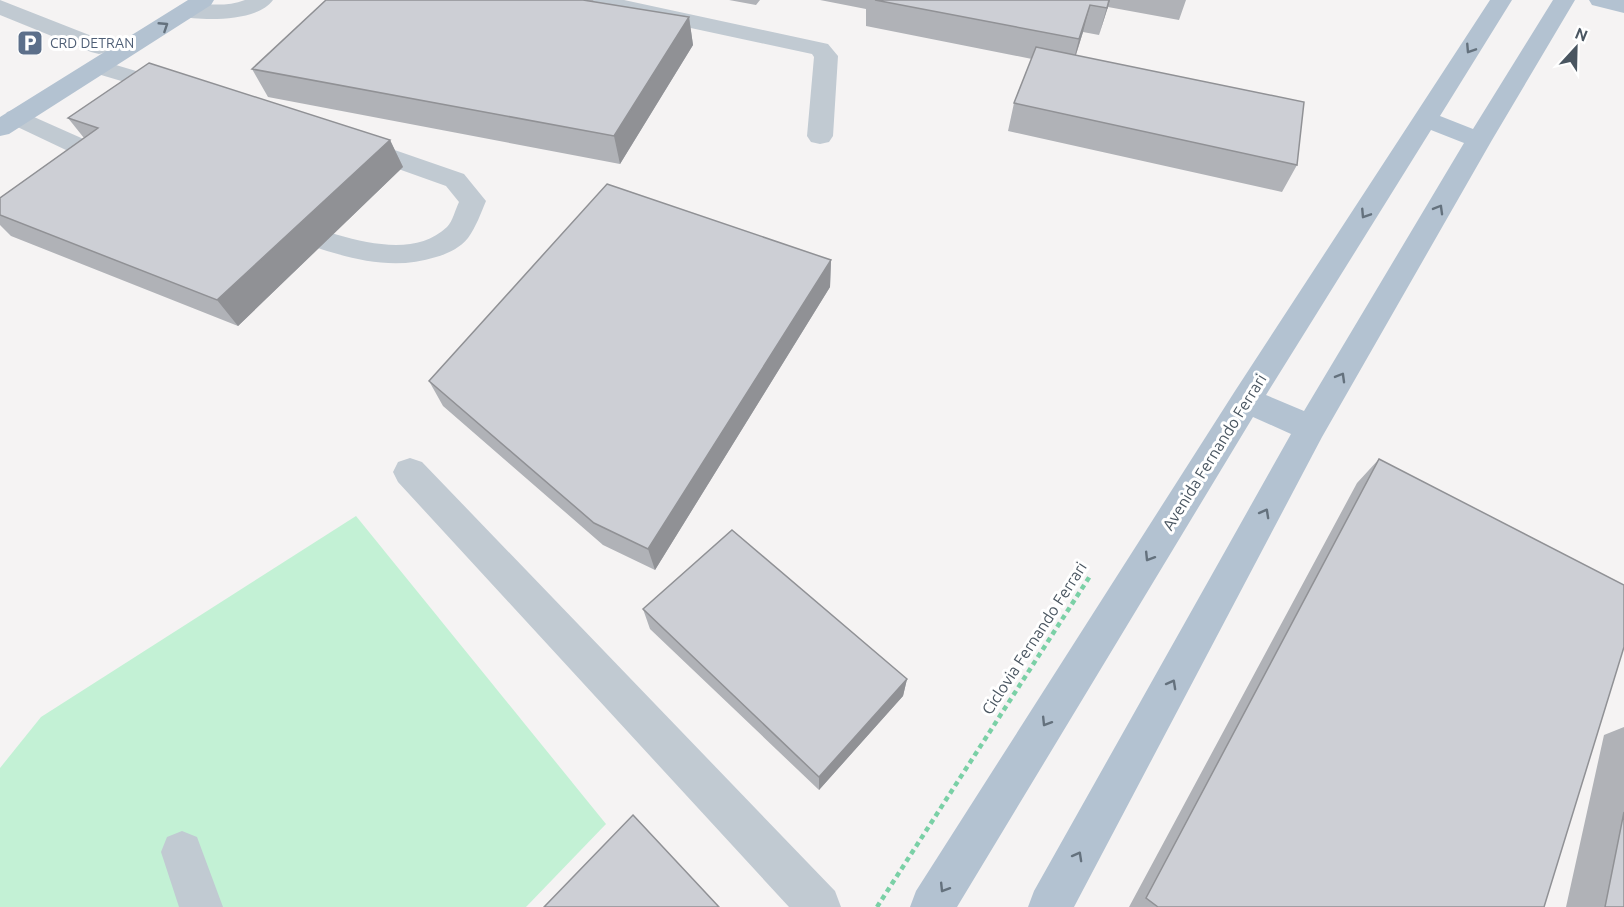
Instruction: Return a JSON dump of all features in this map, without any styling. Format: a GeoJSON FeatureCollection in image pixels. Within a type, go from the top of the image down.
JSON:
{"type":"FeatureCollection","features":[{"type":"Feature","properties":{"kind":"main road"},"geometry":{"type":"LineString","coordinates":[[14,119],[99,57],[166,0]]}},
{"type":"Feature","properties":{"kind":"main road","name":"Avenida Fernando Ferrari"},"geometry":{"type":"LineString","coordinates":[[932,907],[1246,400],[1501,0]]}},
{"type":"Feature","properties":{"kind":"main road"},"geometry":{"type":"LineString","coordinates":[[1050,907],[1311,428],[1479,140],[1564,0]]}},
{"type":"Feature","properties":{"kind":"main road"},"geometry":{"type":"LineString","coordinates":[[1600,0],[1624,6]]}},
{"type":"Feature","properties":{"kind":"main road"},"geometry":{"type":"LineString","coordinates":[[99,57],[195,6]]}},
{"type":"Feature","properties":{"kind":"main road"},"geometry":{"type":"LineString","coordinates":[[1425,119],[1479,140]]}},
{"type":"Feature","properties":{"kind":"main road"},"geometry":{"type":"LineString","coordinates":[[1246,400],[1311,428]]}},
{"type":"Feature","properties":{"kind":"lane"},"geometry":{"type":"LineString","coordinates":[[195,6],[231,13],[262,0]]}},
{"type":"Feature","properties":{"kind":"lane"},"geometry":{"type":"LineString","coordinates":[[593,0],[820,49],[826,56],[820,136]]}},
{"type":"Feature","properties":{"kind":"lane"},"geometry":{"type":"LineString","coordinates":[[0,7],[99,57],[197,96]]}},
{"type":"Feature","properties":{"kind":"lane"},"geometry":{"type":"LineString","coordinates":[[14,119],[134,171]]}},
{"type":"Feature","properties":{"kind":"lane"},"geometry":{"type":"LineString","coordinates":[[260,220],[385,256],[426,253],[457,233],[473,201],[455,180],[329,137]]}},
{"type":"Feature","properties":{"kind":"lane"},"geometry":{"type":"LineString","coordinates":[[410,472],[819,907]]}},
{"type":"Feature","properties":{"kind":"lane"},"geometry":{"type":"LineString","coordinates":[[182,852],[201,907]]}},
{"type":"Feature","properties":{"kind":"path","name":"Ciclovia Fernando Ferrari"},"geometry":{"type":"LineString","coordinates":[[877,907],[1092,573]]}},
{"type":"Feature","properties":{"kind":"green space"},"geometry":{"type":"Polygon","coordinates":[[[356,516],[606,824],[526,907],[0,907],[0,768],[41,717],[356,516]]]}},
{"type":"Feature","properties":{"kind":"building"},"geometry":{"type":"Polygon","coordinates":[[[326,0],[583,0],[689,17],[614,136],[252,69],[326,0]]]}},
{"type":"Feature","properties":{"kind":"building"},"geometry":{"type":"Polygon","coordinates":[[[875,0],[1109,0],[1107,8],[1090,5],[1079,39],[875,0]]]}},
{"type":"Feature","properties":{"kind":"building"},"geometry":{"type":"Polygon","coordinates":[[[1036,47],[1304,102],[1297,165],[1014,103],[1036,47]]]}},
{"type":"Feature","properties":{"kind":"building"},"geometry":{"type":"Polygon","coordinates":[[[149,63],[390,140],[217,300],[0,215],[0,198],[98,128],[68,118],[149,63]]]}},
{"type":"Feature","properties":{"kind":"building"},"geometry":{"type":"Polygon","coordinates":[[[607,184],[831,260],[648,549],[594,523],[429,381],[607,184]]]}},
{"type":"Feature","properties":{"kind":"building"},"geometry":{"type":"Polygon","coordinates":[[[1379,459],[1624,585],[1624,647],[1544,907],[1158,907],[1146,898],[1379,459]]]}},
{"type":"Feature","properties":{"kind":"building"},"geometry":{"type":"Polygon","coordinates":[[[732,530],[907,679],[819,777],[643,609],[732,530]]]}},
{"type":"Feature","properties":{"kind":"building"},"geometry":{"type":"Polygon","coordinates":[[[1624,812],[1624,907],[1605,907],[1624,812]]]}},
{"type":"Feature","properties":{"kind":"building"},"geometry":{"type":"Polygon","coordinates":[[[633,815],[719,907],[544,907],[633,815]]]}},
{"type":"Feature","properties":{"kind":"place","name":"CRD DETRAN"},"geometry":{"type":"Point","coordinates":[30,43]}}]}
